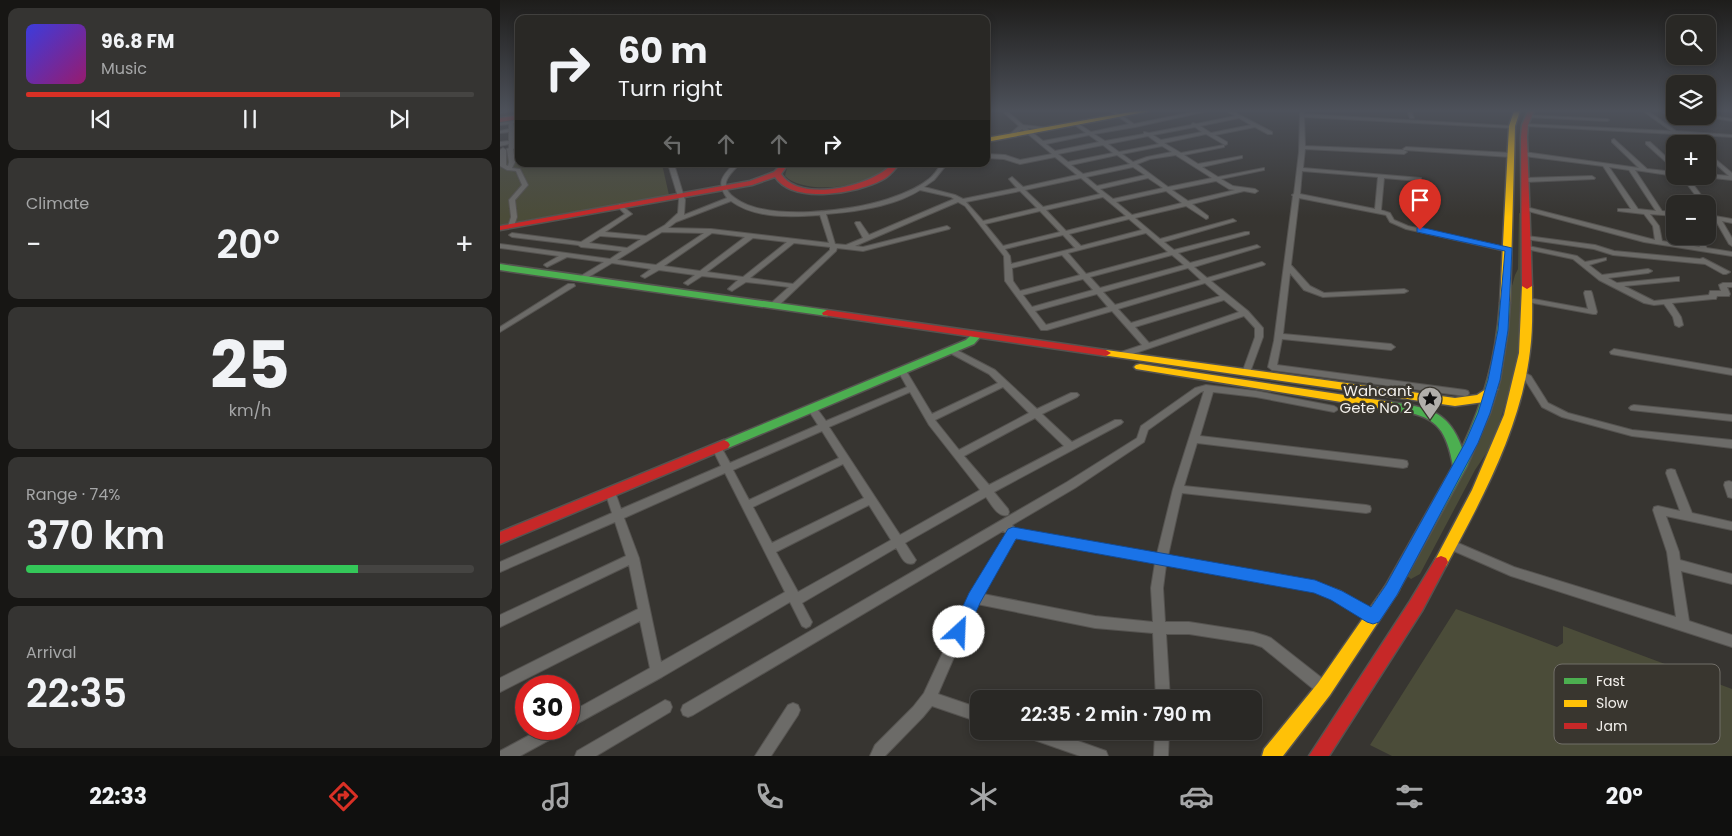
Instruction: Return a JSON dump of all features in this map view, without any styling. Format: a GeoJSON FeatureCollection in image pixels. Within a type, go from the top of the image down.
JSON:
{"type":"FeatureCollection","features":[{"type":"Feature","properties":{"kind":"main road"},"geometry":{"type":"LineString","coordinates":[[1318,756],[1403,598],[1484,413],[1492,389],[1503,330],[1509,250],[1511,146]]}},
{"type":"Feature","properties":{"kind":"main road"},"geometry":{"type":"LineString","coordinates":[[1271,756],[1324,689],[1373,616],[1403,598],[1450,544],[1467,515],[1501,442],[1520,373],[1526,332],[1528,300],[1524,146]]}},
{"type":"Feature","properties":{"kind":"main road"},"geometry":{"type":"LineString","coordinates":[[508,229],[752,182],[777,174],[783,167]]}},
{"type":"Feature","properties":{"kind":"main road"},"geometry":{"type":"LineString","coordinates":[[777,174],[778,180],[799,190],[821,191],[846,189],[877,179],[886,175],[895,167]]}},
{"type":"Feature","properties":{"kind":"main road"},"geometry":{"type":"LineString","coordinates":[[752,182],[784,184]]}},
{"type":"Feature","properties":{"kind":"main road"},"geometry":{"type":"LineString","coordinates":[[1510,207],[1526,209]]}},
{"type":"Feature","properties":{"kind":"main road"},"geometry":{"type":"LineString","coordinates":[[500,267],[582,279],[644,292],[1197,371],[1246,373],[1456,402],[1480,399],[1492,389]]}},
{"type":"Feature","properties":{"kind":"main road"},"geometry":{"type":"LineString","coordinates":[[500,274],[571,286],[773,306],[892,328]]}},
{"type":"Feature","properties":{"kind":"main road"},"geometry":{"type":"LineString","coordinates":[[500,538],[902,371],[974,339],[1120,355],[1197,371],[1426,412],[1451,432],[1457,448],[1460,466]]}},
{"type":"Feature","properties":{"kind":"street"},"geometry":{"type":"LineString","coordinates":[[1046,146],[1245,313],[1259,328],[1259,337],[1246,373]]}},
{"type":"Feature","properties":{"kind":"street"},"geometry":{"type":"LineString","coordinates":[[990,156],[1005,157],[1020,162],[1089,146]]}},
{"type":"Feature","properties":{"kind":"street"},"geometry":{"type":"LineString","coordinates":[[1109,146],[1206,217]]}},
{"type":"Feature","properties":{"kind":"street"},"geometry":{"type":"LineString","coordinates":[[1066,164],[1148,146]]}},
{"type":"Feature","properties":{"kind":"street"},"geometry":{"type":"LineString","coordinates":[[1167,146],[1231,188],[1255,191]]}},
{"type":"Feature","properties":{"kind":"street"},"geometry":{"type":"LineString","coordinates":[[844,248],[961,200],[1022,189],[1213,146]]}},
{"type":"Feature","properties":{"kind":"street"},"geometry":{"type":"LineString","coordinates":[[1620,146],[1645,170]]}},
{"type":"Feature","properties":{"kind":"street"},"geometry":{"type":"LineString","coordinates":[[1652,146],[1666,160]]}},
{"type":"Feature","properties":{"kind":"street"},"geometry":{"type":"LineString","coordinates":[[1465,393],[1272,366],[1279,336],[1302,147],[1511,155]]}},
{"type":"Feature","properties":{"kind":"street"},"geometry":{"type":"LineString","coordinates":[[506,150],[506,166],[520,172],[525,185],[512,200],[514,217],[508,229],[583,244],[628,250]]}},
{"type":"Feature","properties":{"kind":"street"},"geometry":{"type":"LineString","coordinates":[[1524,154],[1666,173]]}},
{"type":"Feature","properties":{"kind":"street"},"geometry":{"type":"LineString","coordinates":[[1197,166],[1240,157]]}},
{"type":"Feature","properties":{"kind":"street"},"geometry":{"type":"LineString","coordinates":[[1716,162],[1732,177]]}},
{"type":"Feature","properties":{"kind":"street"},"geometry":{"type":"LineString","coordinates":[[1604,165],[1635,210]]}},
{"type":"Feature","properties":{"kind":"street"},"geometry":{"type":"LineString","coordinates":[[672,167],[681,195],[681,214],[675,220]]}},
{"type":"Feature","properties":{"kind":"street"},"geometry":{"type":"LineString","coordinates":[[734,167],[724,180],[723,187],[731,199],[752,209],[784,214],[823,214],[877,204],[919,188],[935,176],[942,167]]}},
{"type":"Feature","properties":{"kind":"street"},"geometry":{"type":"LineString","coordinates":[[1632,168],[1659,211]]}},
{"type":"Feature","properties":{"kind":"street"},"geometry":{"type":"LineString","coordinates":[[1112,201],[1262,169]]}},
{"type":"Feature","properties":{"kind":"street"},"geometry":{"type":"LineString","coordinates":[[1299,169],[1419,179]]}},
{"type":"Feature","properties":{"kind":"street"},"geometry":{"type":"LineString","coordinates":[[1096,188],[1150,176]]}},
{"type":"Feature","properties":{"kind":"street"},"geometry":{"type":"LineString","coordinates":[[1378,211],[1381,176]]}},
{"type":"Feature","properties":{"kind":"street"},"geometry":{"type":"LineString","coordinates":[[1716,176],[1732,177]]}},
{"type":"Feature","properties":{"kind":"street"},"geometry":{"type":"LineString","coordinates":[[1525,180],[1592,178]]}},
{"type":"Feature","properties":{"kind":"street"},"geometry":{"type":"LineString","coordinates":[[1012,179],[1080,249]]}},
{"type":"Feature","properties":{"kind":"street"},"geometry":{"type":"LineString","coordinates":[[919,188],[953,196],[961,200],[1002,248],[1007,256],[1009,282],[1044,328],[1262,264]]}},
{"type":"Feature","properties":{"kind":"street"},"geometry":{"type":"LineString","coordinates":[[1002,248],[1243,190]]}},
{"type":"Feature","properties":{"kind":"street"},"geometry":{"type":"LineString","coordinates":[[981,223],[1104,195]]}},
{"type":"Feature","properties":{"kind":"street"},"geometry":{"type":"LineString","coordinates":[[1295,195],[1378,211],[1388,214],[1392,221],[1406,227],[1509,250]]}},
{"type":"Feature","properties":{"kind":"street"},"geometry":{"type":"LineString","coordinates":[[582,279],[675,220],[731,199]]}},
{"type":"Feature","properties":{"kind":"street"},"geometry":{"type":"LineString","coordinates":[[547,266],[601,234],[629,214],[620,206]]}},
{"type":"Feature","properties":{"kind":"street"},"geometry":{"type":"LineString","coordinates":[[1526,209],[1659,242],[1732,254]]}},
{"type":"Feature","properties":{"kind":"street"},"geometry":{"type":"LineString","coordinates":[[1620,210],[1666,213]]}},
{"type":"Feature","properties":{"kind":"street"},"geometry":{"type":"LineString","coordinates":[[1645,211],[1656,226],[1659,242]]}},
{"type":"Feature","properties":{"kind":"street"},"geometry":{"type":"LineString","coordinates":[[773,306],[834,250],[823,214]]}},
{"type":"Feature","properties":{"kind":"street"},"geometry":{"type":"LineString","coordinates":[[1716,219],[1732,221]]}},
{"type":"Feature","properties":{"kind":"street"},"geometry":{"type":"LineString","coordinates":[[1716,220],[1719,222],[1732,244]]}},
{"type":"Feature","properties":{"kind":"street"},"geometry":{"type":"LineString","coordinates":[[1159,241],[1233,221]]}},
{"type":"Feature","properties":{"kind":"street"},"geometry":{"type":"LineString","coordinates":[[858,223],[867,238]]}},
{"type":"Feature","properties":{"kind":"street"},"geometry":{"type":"LineString","coordinates":[[659,230],[711,231],[863,249],[947,228]]}},
{"type":"Feature","properties":{"kind":"street"},"geometry":{"type":"LineString","coordinates":[[645,276],[711,231]]}},
{"type":"Feature","properties":{"kind":"street"},"geometry":{"type":"LineString","coordinates":[[1008,267],[1148,231]]}},
{"type":"Feature","properties":{"kind":"street"},"geometry":{"type":"LineString","coordinates":[[1018,294],[1247,233]]}},
{"type":"Feature","properties":{"kind":"street"},"geometry":{"type":"LineString","coordinates":[[601,234],[647,238]]}},
{"type":"Feature","properties":{"kind":"street"},"geometry":{"type":"LineString","coordinates":[[688,283],[751,236]]}},
{"type":"Feature","properties":{"kind":"street"},"geometry":{"type":"LineString","coordinates":[[732,289],[792,241]]}},
{"type":"Feature","properties":{"kind":"street"},"geometry":{"type":"LineString","coordinates":[[1527,243],[1595,247],[1617,254],[1709,263]]}},
{"type":"Feature","properties":{"kind":"street"},"geometry":{"type":"LineString","coordinates":[[1527,243],[1571,255],[1601,277],[1648,301],[1713,297],[1713,293],[1726,294],[1722,284],[1731,285]]}},
{"type":"Feature","properties":{"kind":"street"},"geometry":{"type":"LineString","coordinates":[[1702,245],[1705,250]]}},
{"type":"Feature","properties":{"kind":"street"},"geometry":{"type":"LineString","coordinates":[[500,246],[795,286]]}},
{"type":"Feature","properties":{"kind":"street"},"geometry":{"type":"LineString","coordinates":[[1680,246],[1709,263],[1729,270]]}},
{"type":"Feature","properties":{"kind":"street"},"geometry":{"type":"LineString","coordinates":[[1030,310],[1256,247]]}},
{"type":"Feature","properties":{"kind":"street"},"geometry":{"type":"LineString","coordinates":[[1064,253],[1148,345]]}},
{"type":"Feature","properties":{"kind":"street"},"geometry":{"type":"LineString","coordinates":[[1584,264],[1604,259]]}},
{"type":"Feature","properties":{"kind":"street"},"geometry":{"type":"LineString","coordinates":[[1288,266],[1306,288],[1323,295],[1404,291]]}},
{"type":"Feature","properties":{"kind":"street"},"geometry":{"type":"LineString","coordinates":[[1601,277],[1648,271]]}},
{"type":"Feature","properties":{"kind":"street"},"geometry":{"type":"LineString","coordinates":[[1615,285],[1676,279]]}},
{"type":"Feature","properties":{"kind":"street"},"geometry":{"type":"LineString","coordinates":[[500,330],[571,286]]}},
{"type":"Feature","properties":{"kind":"street"},"geometry":{"type":"LineString","coordinates":[[1528,300],[1593,312],[1588,293]]}},
{"type":"Feature","properties":{"kind":"street"},"geometry":{"type":"LineString","coordinates":[[1130,326],[1225,297]]}},
{"type":"Feature","properties":{"kind":"street"},"geometry":{"type":"LineString","coordinates":[[1666,301],[1678,317],[1679,325]]}},
{"type":"Feature","properties":{"kind":"street"},"geometry":{"type":"LineString","coordinates":[[1120,355],[1245,313]]}},
{"type":"Feature","properties":{"kind":"street"},"geometry":{"type":"LineString","coordinates":[[1279,336],[1391,348]]}},
{"type":"Feature","properties":{"kind":"street"},"geometry":{"type":"LineString","coordinates":[[951,350],[992,372],[1071,447]]}},
{"type":"Feature","properties":{"kind":"street"},"geometry":{"type":"LineString","coordinates":[[1614,352],[1732,372]]}},
{"type":"Feature","properties":{"kind":"street"},"geometry":{"type":"LineString","coordinates":[[902,371],[930,420],[1004,512]]}},
{"type":"Feature","properties":{"kind":"street"},"geometry":{"type":"LineString","coordinates":[[1520,373],[1528,378],[1549,409],[1565,415],[1632,433],[1731,445]]}},
{"type":"Feature","properties":{"kind":"street"},"geometry":{"type":"LineString","coordinates":[[930,420],[1005,383]]}},
{"type":"Feature","properties":{"kind":"street"},"geometry":{"type":"LineString","coordinates":[[500,567],[911,388]]}},
{"type":"Feature","properties":{"kind":"street"},"geometry":{"type":"LineString","coordinates":[[688,710],[1008,529],[1071,485],[1141,440],[1144,428],[1198,390],[1210,388],[1256,394],[1334,409]]}},
{"type":"Feature","properties":{"kind":"street"},"geometry":{"type":"LineString","coordinates":[[1162,690],[1158,628],[1158,588],[1161,560],[1178,489],[1210,388]]}},
{"type":"Feature","properties":{"kind":"street"},"geometry":{"type":"LineString","coordinates":[[958,455],[1074,395]]}},
{"type":"Feature","properties":{"kind":"street"},"geometry":{"type":"LineString","coordinates":[[812,408],[910,560]]}},
{"type":"Feature","properties":{"kind":"street"},"geometry":{"type":"LineString","coordinates":[[1634,408],[1732,418]]}},
{"type":"Feature","properties":{"kind":"street"},"geometry":{"type":"LineString","coordinates":[[580,715],[988,491],[1118,422]]}},
{"type":"Feature","properties":{"kind":"street"},"geometry":{"type":"LineString","coordinates":[[1194,439],[1402,464]]}},
{"type":"Feature","properties":{"kind":"street"},"geometry":{"type":"LineString","coordinates":[[717,448],[806,622]]}},
{"type":"Feature","properties":{"kind":"street"},"geometry":{"type":"LineString","coordinates":[[746,506],[845,459]]}},
{"type":"Feature","properties":{"kind":"street"},"geometry":{"type":"LineString","coordinates":[[1671,473],[1688,516]]}},
{"type":"Feature","properties":{"kind":"street"},"geometry":{"type":"LineString","coordinates":[[1732,486],[1729,485],[1732,494]]}},
{"type":"Feature","properties":{"kind":"street"},"geometry":{"type":"LineString","coordinates":[[1178,489],[1366,509]]}},
{"type":"Feature","properties":{"kind":"street"},"geometry":{"type":"LineString","coordinates":[[610,492],[633,558],[657,672]]}},
{"type":"Feature","properties":{"kind":"street"},"geometry":{"type":"LineString","coordinates":[[769,550],[871,499]]}},
{"type":"Feature","properties":{"kind":"street"},"geometry":{"type":"LineString","coordinates":[[1683,625],[1673,552],[1658,510],[1732,526]]}},
{"type":"Feature","properties":{"kind":"street"},"geometry":{"type":"LineString","coordinates":[[1008,529],[1161,560],[1315,587],[1337,596],[1373,616]]}},
{"type":"Feature","properties":{"kind":"street"},"geometry":{"type":"LineString","coordinates":[[877,756],[880,750],[918,712],[929,698],[974,598],[1008,529]]}},
{"type":"Feature","properties":{"kind":"street"},"geometry":{"type":"LineString","coordinates":[[1450,544],[1511,571],[1732,641]]}},
{"type":"Feature","properties":{"kind":"street"},"geometry":{"type":"LineString","coordinates":[[500,621],[633,558]]}},
{"type":"Feature","properties":{"kind":"street"},"geometry":{"type":"LineString","coordinates":[[1675,564],[1732,579]]}},
{"type":"Feature","properties":{"kind":"street"},"geometry":{"type":"LineString","coordinates":[[974,598],[1095,622],[1158,628],[1189,628],[1253,638],[1266,642],[1324,689]]}},
{"type":"Feature","properties":{"kind":"street"},"geometry":{"type":"LineString","coordinates":[[500,685],[645,612]]}},
{"type":"Feature","properties":{"kind":"street"},"geometry":{"type":"LineString","coordinates":[[929,698],[970,712]]}},
{"type":"Feature","properties":{"kind":"street"},"geometry":{"type":"LineString","coordinates":[[582,756],[665,707]]}},
{"type":"Feature","properties":{"kind":"street"},"geometry":{"type":"LineString","coordinates":[[762,756],[792,710]]}},
{"type":"Feature","properties":{"kind":"street"},"geometry":{"type":"LineString","coordinates":[[505,756],[534,740]]}},
{"type":"Feature","properties":{"kind":"street"},"geometry":{"type":"LineString","coordinates":[[1054,740],[1101,756]]}},
{"type":"Feature","properties":{"kind":"street"},"geometry":{"type":"LineString","coordinates":[[1161,756],[1162,740]]}},
{"type":"Feature","properties":{"kind":"green space"},"geometry":{"type":"Polygon","coordinates":[[[515,150],[515,167],[663,167],[669,195],[500,225],[500,153],[515,150]]]}},
{"type":"Feature","properties":{"kind":"green space"},"geometry":{"type":"Polygon","coordinates":[[[887,167],[870,179],[839,187],[807,186],[794,182],[785,176],[787,168],[887,167]]]}},
{"type":"Feature","properties":{"kind":"green space"},"geometry":{"type":"Polygon","coordinates":[[[1519,213],[1523,214],[1518,364],[1493,443],[1475,470],[1420,574],[1411,579],[1406,575],[1457,483],[1518,269],[1519,213]]]}},
{"type":"Feature","properties":{"kind":"green space"},"geometry":{"type":"Polygon","coordinates":[[[1456,609],[1557,647],[1563,643],[1563,626],[1665,664],[1554,664],[1554,744],[1720,744],[1720,685],[1732,689],[1732,756],[1392,756],[1370,745],[1456,609]]]}},
{"type":"Feature","properties":{"kind":"traffic: fast"},"geometry":{"type":"LineString","coordinates":[[500,267],[827,313]]}},
{"type":"Feature","properties":{"kind":"traffic: fast"},"geometry":{"type":"LineString","coordinates":[[1391,590],[1460,466],[1484,413],[1494,380],[1503,330],[1505,303]]}},
{"type":"Feature","properties":{"kind":"traffic: fast"},"geometry":{"type":"LineString","coordinates":[[724,445],[970,342],[977,335]]}},
{"type":"Feature","properties":{"kind":"traffic: fast"},"geometry":{"type":"LineString","coordinates":[[1391,406],[1426,412],[1440,421],[1446,427],[1454,442],[1460,466]]}},
{"type":"Feature","properties":{"kind":"traffic: slow"},"geometry":{"type":"LineString","coordinates":[[1505,303],[1511,146]]}},
{"type":"Feature","properties":{"kind":"traffic: slow"},"geometry":{"type":"LineString","coordinates":[[1441,562],[1479,490],[1510,415],[1525,353],[1527,286]]}},
{"type":"Feature","properties":{"kind":"traffic: slow"},"geometry":{"type":"LineString","coordinates":[[1106,353],[1455,402],[1480,399],[1492,389]]}},
{"type":"Feature","properties":{"kind":"traffic: slow"},"geometry":{"type":"LineString","coordinates":[[1140,367],[1391,406]]}},
{"type":"Feature","properties":{"kind":"traffic: slow"},"geometry":{"type":"LineString","coordinates":[[1271,756],[1324,689],[1391,590]]}},
{"type":"Feature","properties":{"kind":"traffic: jam"},"geometry":{"type":"LineString","coordinates":[[1524,146],[1527,286]]}},
{"type":"Feature","properties":{"kind":"traffic: jam"},"geometry":{"type":"LineString","coordinates":[[783,167],[777,174],[781,180],[794,188],[806,191],[837,190],[867,183],[888,173],[893,167]]}},
{"type":"Feature","properties":{"kind":"traffic: jam"},"geometry":{"type":"LineString","coordinates":[[500,228],[752,183],[777,174]]}},
{"type":"Feature","properties":{"kind":"traffic: jam"},"geometry":{"type":"LineString","coordinates":[[827,313],[1106,353]]}},
{"type":"Feature","properties":{"kind":"traffic: jam"},"geometry":{"type":"LineString","coordinates":[[500,538],[724,445]]}},
{"type":"Feature","properties":{"kind":"traffic: jam"},"geometry":{"type":"LineString","coordinates":[[1318,756],[1416,606],[1441,562]]}},
{"type":"Feature","properties":{"kind":"place","name":"Wahcant Gete No 2"},"geometry":{"type":"Point","coordinates":[1430,420]}},
{"type":"Feature","properties":{"kind":"route"},"geometry":{"type":"LineString","coordinates":[[959,632],[974,598],[1013,533],[1315,587],[1337,596],[1373,616],[1391,590],[1472,443],[1494,380],[1503,330],[1509,250],[1420,230]]}}]}
